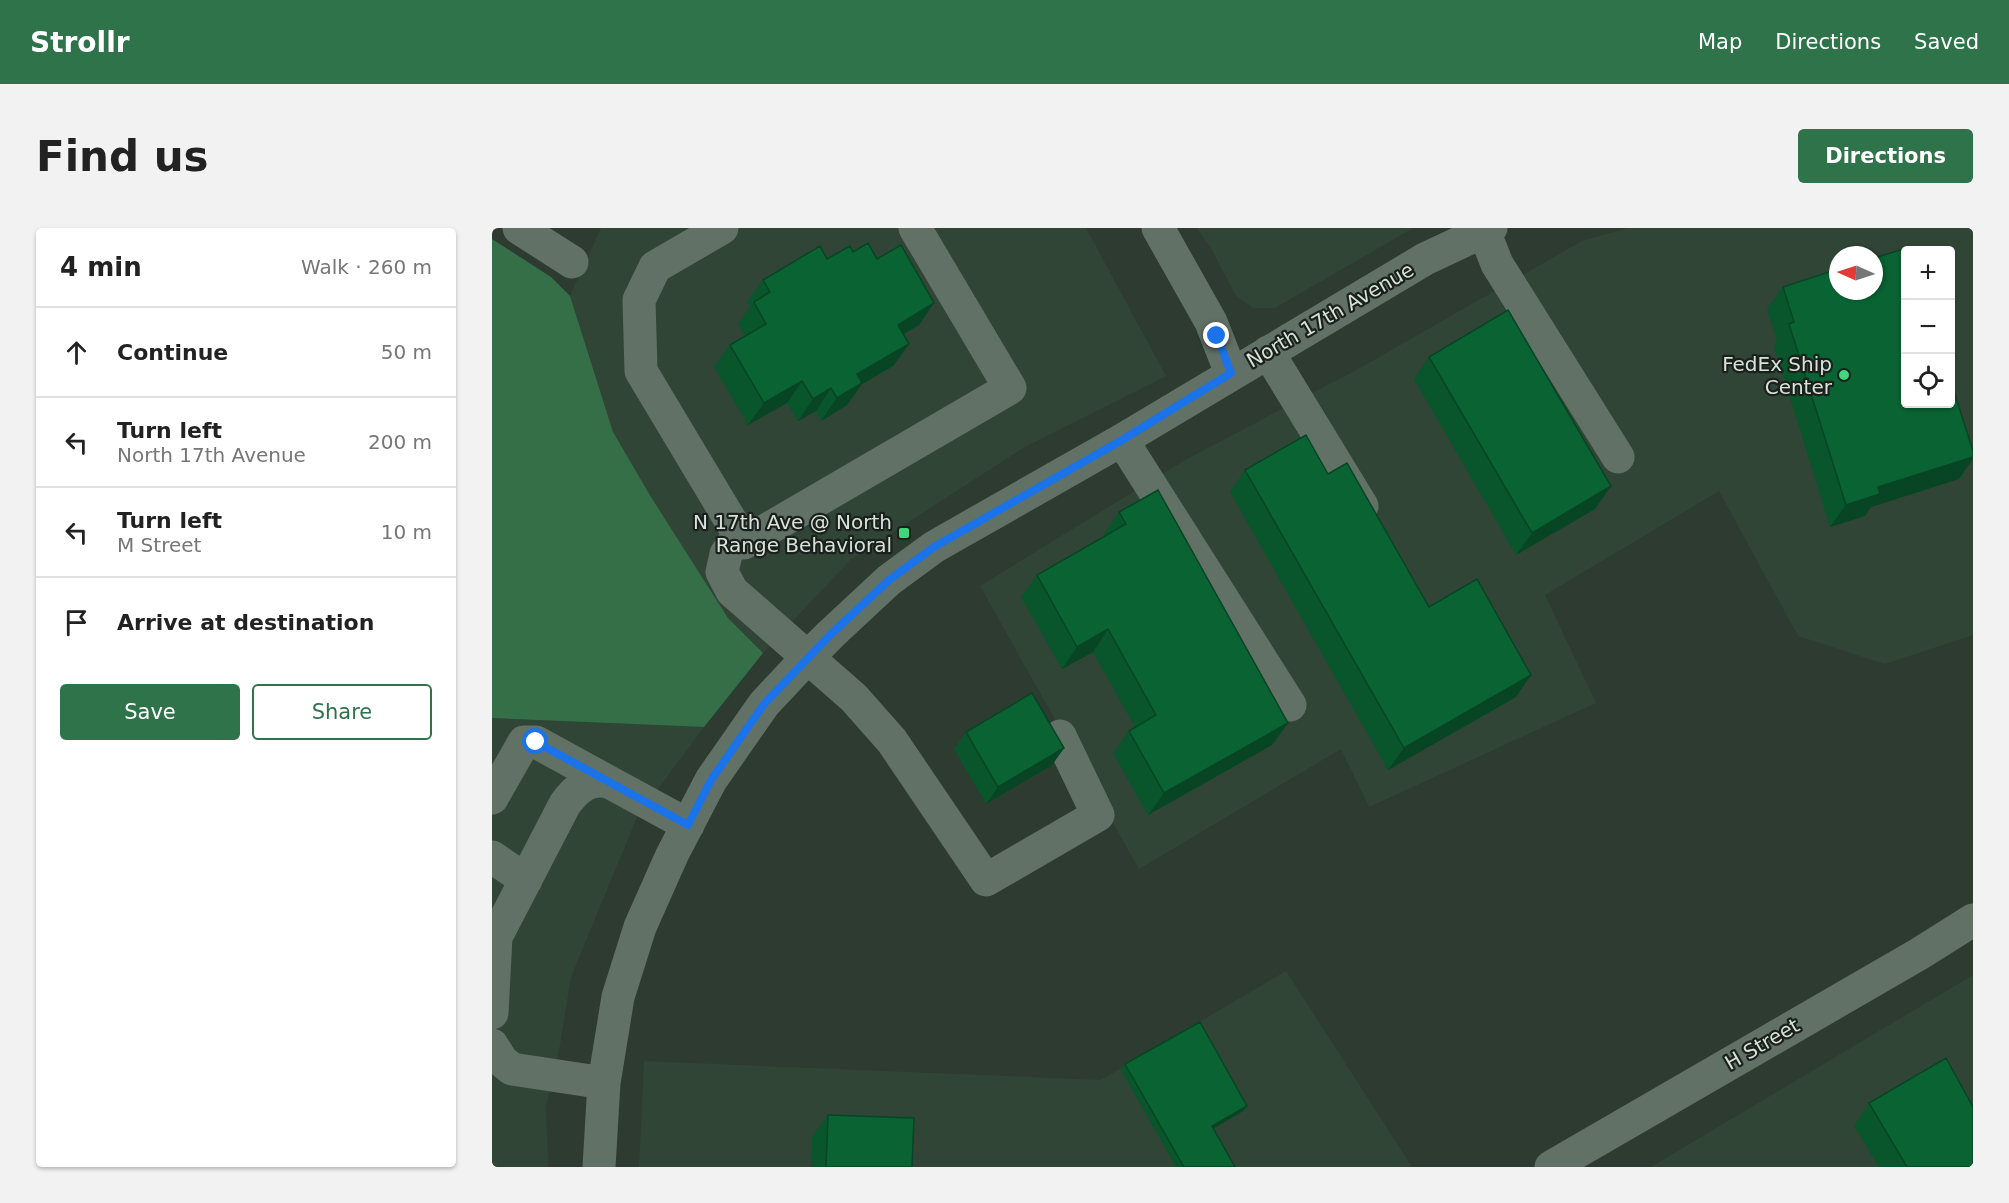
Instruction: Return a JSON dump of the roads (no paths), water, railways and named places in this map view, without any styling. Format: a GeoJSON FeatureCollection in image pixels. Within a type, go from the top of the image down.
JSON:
{"type":"FeatureCollection","features":[{"type":"Feature","properties":{"kind":"street"},"geometry":{"type":"LineString","coordinates":[[722,228],[655,267],[639,300],[641,371],[744,543],[1010,388],[915,228]]}},
{"type":"Feature","properties":{"kind":"street"},"geometry":{"type":"LineString","coordinates":[[1158,228],[1211,322],[1231,373]]}},
{"type":"Feature","properties":{"kind":"street"},"geometry":{"type":"LineString","coordinates":[[1487,230],[1497,264],[1618,457]]}},
{"type":"Feature","properties":{"kind":"street","name":"North 17th Avenue"},"geometry":{"type":"LineString","coordinates":[[599,1167],[604,1083],[618,997],[640,927],[672,855],[711,780],[764,704],[808,657],[889,580],[934,547],[1122,440],[1425,259],[1487,230]]}},
{"type":"Feature","properties":{"kind":"street"},"geometry":{"type":"LineString","coordinates":[[541,234],[572,262]]}},
{"type":"Feature","properties":{"kind":"street"},"geometry":{"type":"LineString","coordinates":[[1268,351],[1380,535]]}},
{"type":"Feature","properties":{"kind":"street"},"geometry":{"type":"LineString","coordinates":[[1122,440],[1290,705]]}},
{"type":"Feature","properties":{"kind":"street"},"geometry":{"type":"LineString","coordinates":[[739,534],[726,554],[722,572],[732,591],[854,698],[892,741],[986,880],[1098,815],[1059,736]]}},
{"type":"Feature","properties":{"kind":"street"},"geometry":{"type":"LineString","coordinates":[[492,798],[524,742],[536,742],[688,825]]}},
{"type":"Feature","properties":{"kind":"street"},"geometry":{"type":"LineString","coordinates":[[492,1012],[496,937],[569,799],[583,785],[594,780],[609,782]]}},
{"type":"Feature","properties":{"kind":"street"},"geometry":{"type":"LineString","coordinates":[[492,857],[526,880]]}},
{"type":"Feature","properties":{"kind":"street","name":"H Street"},"geometry":{"type":"LineString","coordinates":[[1551,1167],[1909,960],[1973,920]]}},
{"type":"Feature","properties":{"kind":"street"},"geometry":{"type":"LineString","coordinates":[[492,1046],[502,1061],[512,1069],[604,1083]]}},
{"type":"Feature","properties":{"kind":"place","name":"FedEx Ship Center"},"geometry":{"type":"Point","coordinates":[1844,375]}},
{"type":"Feature","properties":{"kind":"place","name":"N 17th Ave @ North Range Behavioral"},"geometry":{"type":"Point","coordinates":[904,533]}}]}
